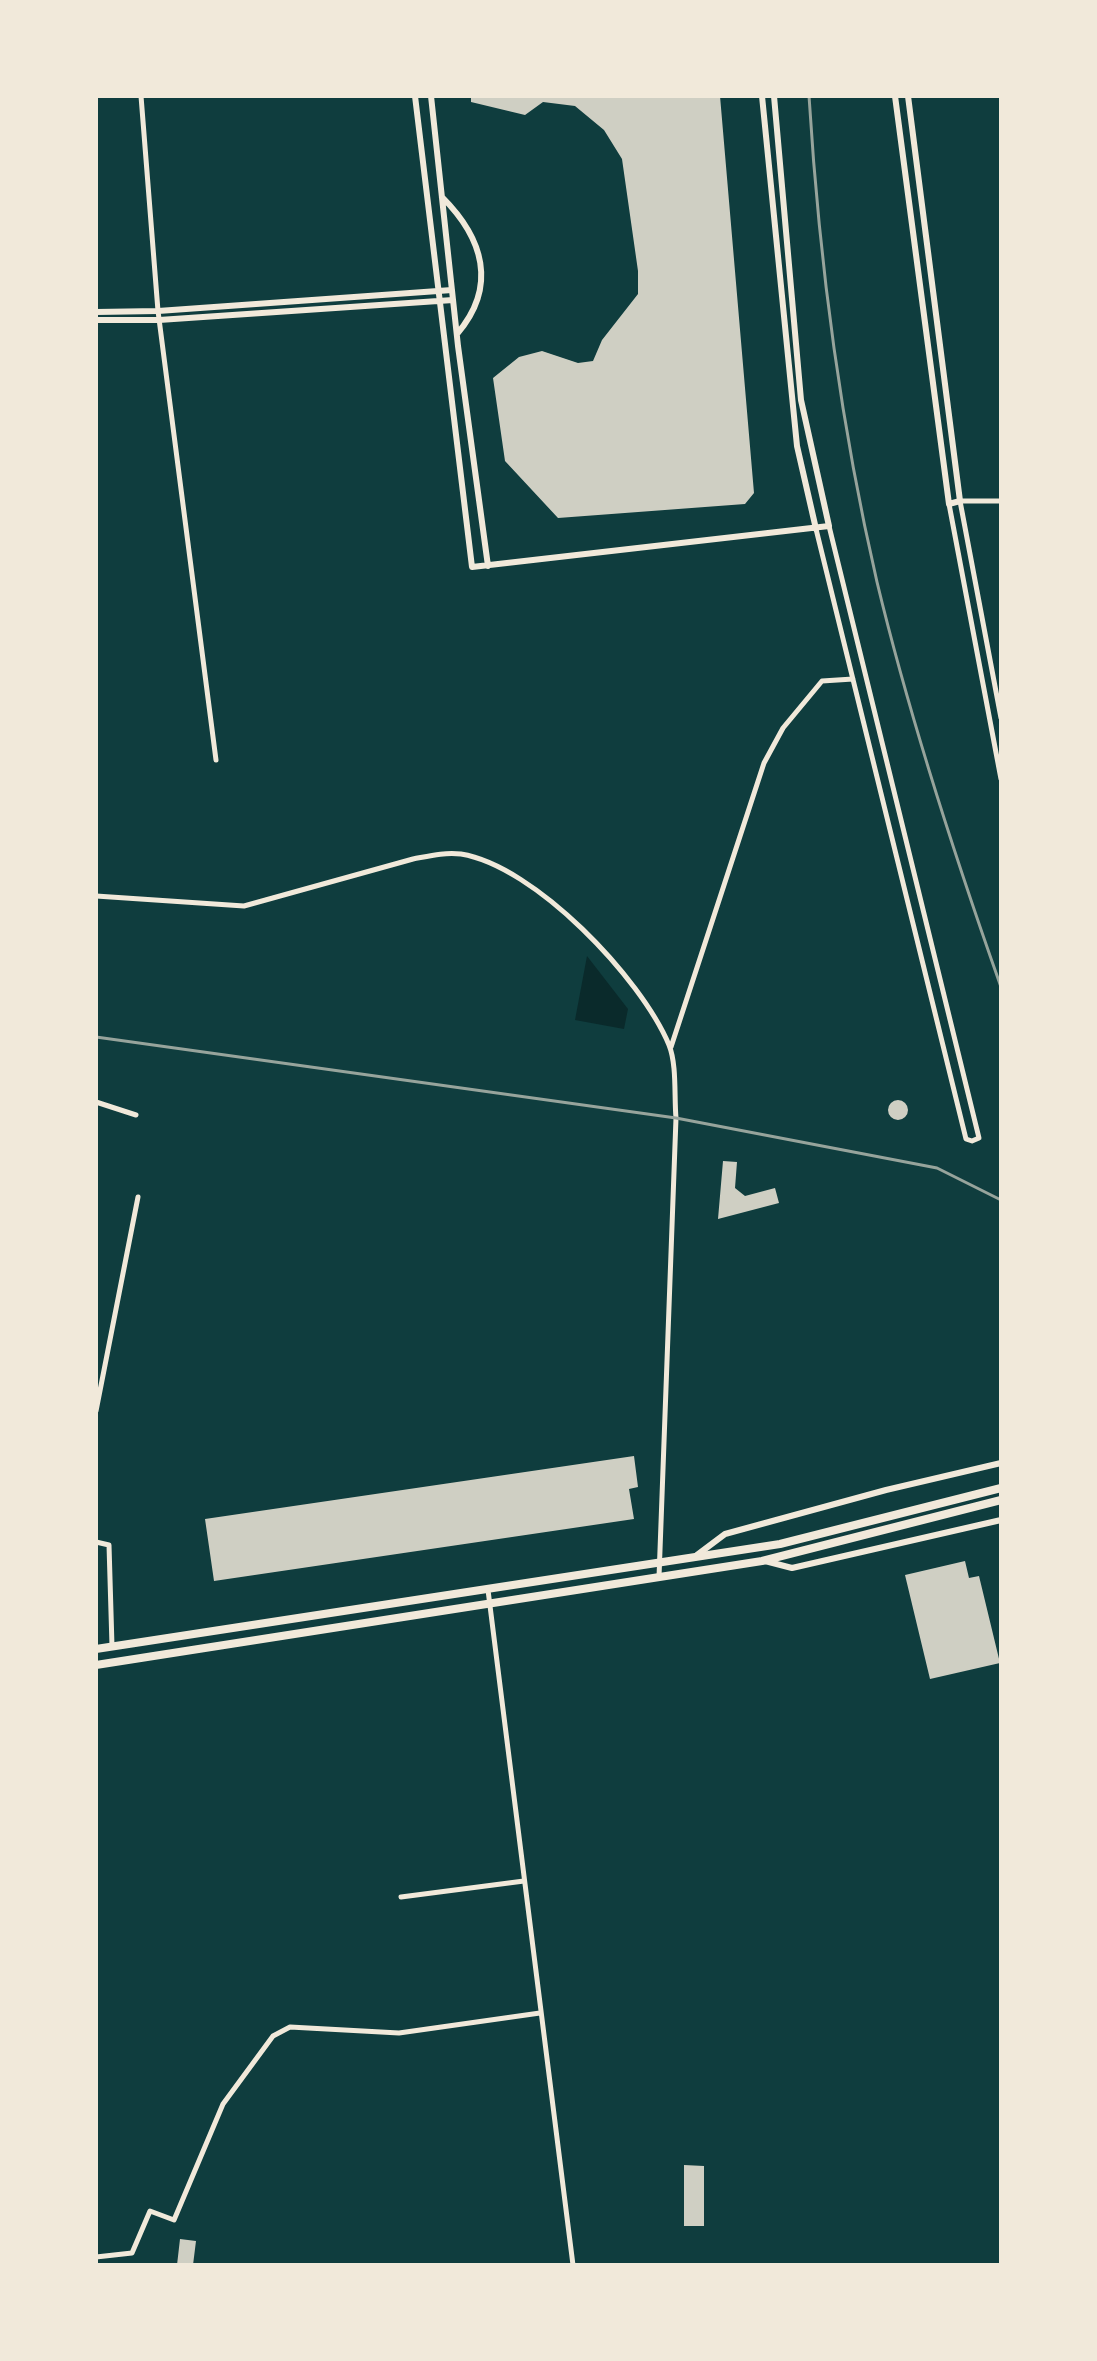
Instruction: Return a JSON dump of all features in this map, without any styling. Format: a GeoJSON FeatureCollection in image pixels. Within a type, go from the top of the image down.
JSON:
{"type":"FeatureCollection","features":[{"type":"Feature","properties":{"kind":"main road"},"geometry":{"type":"LineString","coordinates":[[96,1649],[691,1560],[780,1544],[1001,1488]]}},
{"type":"Feature","properties":{"kind":"main road"},"geometry":{"type":"LineString","coordinates":[[96,1665],[762,1561],[1001,1500]]}},
{"type":"Feature","properties":{"kind":"street"},"geometry":{"type":"LineString","coordinates":[[141,96],[159,320],[216,760]]}},
{"type":"Feature","properties":{"kind":"street"},"geometry":{"type":"LineString","coordinates":[[415,96],[472,567],[829,526]]}},
{"type":"Feature","properties":{"kind":"street"},"geometry":{"type":"LineString","coordinates":[[431,96],[457,334],[488,566]]}},
{"type":"Feature","properties":{"kind":"street"},"geometry":{"type":"LineString","coordinates":[[762,96],[797,446],[966,1139],[972,1141],[979,1138],[801,400],[774,96]]}},
{"type":"Feature","properties":{"kind":"street"},"geometry":{"type":"LineString","coordinates":[[895,96],[949,504],[1001,779]]}},
{"type":"Feature","properties":{"kind":"street"},"geometry":{"type":"LineString","coordinates":[[908,96],[960,501],[1001,718]]}},
{"type":"Feature","properties":{"kind":"street"},"geometry":{"type":"LineString","coordinates":[[442,197],[474,237],[481,264],[480,294],[472,316],[457,334]]}},
{"type":"Feature","properties":{"kind":"street"},"geometry":{"type":"LineString","coordinates":[[96,312],[158,311],[452,290]]}},
{"type":"Feature","properties":{"kind":"street"},"geometry":{"type":"LineString","coordinates":[[96,320],[159,320],[453,300]]}},
{"type":"Feature","properties":{"kind":"street"},"geometry":{"type":"LineString","coordinates":[[949,504],[1001,501]]}},
{"type":"Feature","properties":{"kind":"street"},"geometry":{"type":"LineString","coordinates":[[671,1049],[764,763],[783,728],[822,681],[853,679]]}},
{"type":"Feature","properties":{"kind":"street"},"geometry":{"type":"LineString","coordinates":[[96,896],[244,906],[413,859],[441,853],[463,854],[487,863],[540,894],[581,925],[660,1026],[671,1049],[676,1118],[659,1578]]}},
{"type":"Feature","properties":{"kind":"street"},"geometry":{"type":"LineString","coordinates":[[96,1102],[136,1115]]}},
{"type":"Feature","properties":{"kind":"street"},"geometry":{"type":"LineString","coordinates":[[96,1411],[138,1197]]}},
{"type":"Feature","properties":{"kind":"street"},"geometry":{"type":"LineString","coordinates":[[691,1560],[725,1534],[886,1490],[1001,1463]]}},
{"type":"Feature","properties":{"kind":"street"},"geometry":{"type":"LineString","coordinates":[[762,1561],[792,1568],[1001,1520]]}},
{"type":"Feature","properties":{"kind":"street"},"geometry":{"type":"LineString","coordinates":[[96,1542],[109,1545],[112,1647]]}},
{"type":"Feature","properties":{"kind":"street"},"geometry":{"type":"LineString","coordinates":[[488,1590],[573,2265]]}},
{"type":"Feature","properties":{"kind":"street"},"geometry":{"type":"LineString","coordinates":[[401,1897],[524,1881]]}},
{"type":"Feature","properties":{"kind":"street"},"geometry":{"type":"LineString","coordinates":[[96,2257],[132,2253],[150,2211],[174,2220],[223,2104],[273,2036],[290,2027],[399,2033],[540,2013]]}},
{"type":"Feature","properties":{"kind":"water"},"geometry":{"type":"Polygon","coordinates":[[[587,956],[628,1009],[624,1029],[575,1020],[587,956]]]}},
{"type":"Feature","properties":{"kind":"building"},"geometry":{"type":"Polygon","coordinates":[[[471,96],[720,96],[754,493],[745,504],[558,518],[505,461],[493,378],[519,357],[542,351],[578,363],[593,361],[602,340],[638,294],[638,271],[622,159],[604,130],[575,106],[543,102],[525,115],[471,102],[471,96]]]}},
{"type":"Feature","properties":{"kind":"building"},"geometry":{"type":"Polygon","coordinates":[[[898,1100],[905,1103],[908,1110],[905,1117],[898,1120],[891,1117],[888,1110],[891,1103],[898,1100]]]}},
{"type":"Feature","properties":{"kind":"building"},"geometry":{"type":"Polygon","coordinates":[[[723,1161],[737,1162],[735,1188],[745,1196],[775,1188],[779,1203],[718,1219],[723,1161]]]}},
{"type":"Feature","properties":{"kind":"building"},"geometry":{"type":"Polygon","coordinates":[[[634,1456],[638,1487],[629,1489],[634,1519],[214,1581],[205,1519],[634,1456]]]}},
{"type":"Feature","properties":{"kind":"building"},"geometry":{"type":"Polygon","coordinates":[[[965,1561],[969,1578],[979,1576],[1000,1663],[930,1679],[905,1575],[965,1561]]]}},
{"type":"Feature","properties":{"kind":"building"},"geometry":{"type":"Polygon","coordinates":[[[684,2165],[704,2166],[704,2226],[684,2226],[684,2165]]]}},
{"type":"Feature","properties":{"kind":"building"},"geometry":{"type":"Polygon","coordinates":[[[180,2239],[196,2241],[193,2265],[177,2265],[180,2239]]]}},
{"type":"Feature","properties":{"kind":"railway"},"geometry":{"type":"LineString","coordinates":[[809,96],[825,279],[842,401],[864,522],[918,735],[1001,987]]}},
{"type":"Feature","properties":{"kind":"railway"},"geometry":{"type":"LineString","coordinates":[[96,1037],[676,1118],[937,1168],[1001,1200]]}}]}
